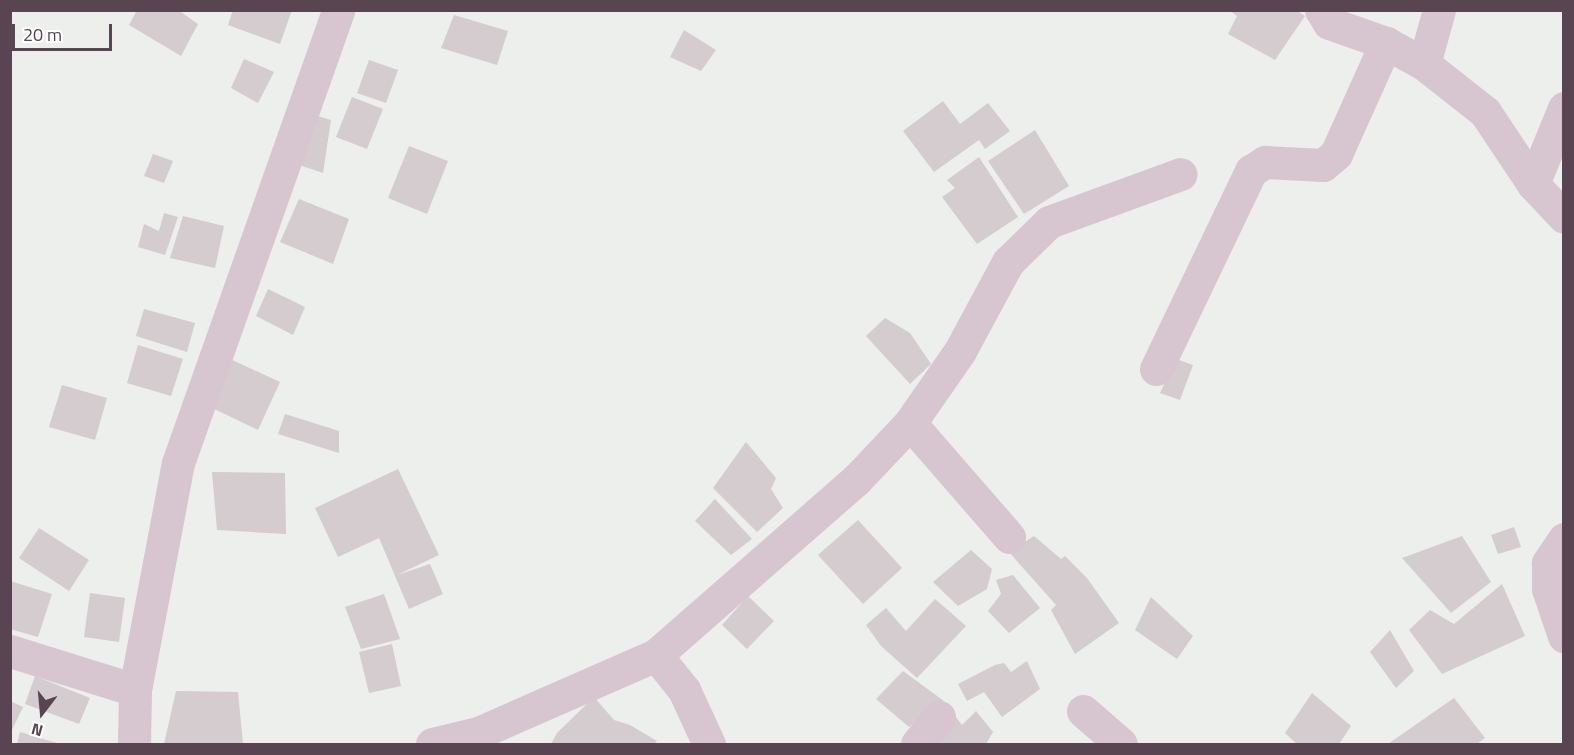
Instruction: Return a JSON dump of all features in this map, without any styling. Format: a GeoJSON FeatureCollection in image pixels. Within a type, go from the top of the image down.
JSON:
{"type":"FeatureCollection","features":[{"type":"Feature","properties":{"kind":"street"},"geometry":{"type":"LineString","coordinates":[[134,744],[135,690],[178,464],[338,10]]}},
{"type":"Feature","properties":{"kind":"street"},"geometry":{"type":"LineString","coordinates":[[1321,10],[1329,23],[1386,43],[1424,64],[1485,112],[1533,184],[1563,217]]}},
{"type":"Feature","properties":{"kind":"street"},"geometry":{"type":"LineString","coordinates":[[1424,64],[1439,10]]}},
{"type":"Feature","properties":{"kind":"street"},"geometry":{"type":"LineString","coordinates":[[1156,369],[1251,171],[1265,162],[1323,165],[1336,154],[1386,43]]}},
{"type":"Feature","properties":{"kind":"street"},"geometry":{"type":"LineString","coordinates":[[1533,184],[1563,108]]}},
{"type":"Feature","properties":{"kind":"street"},"geometry":{"type":"LineString","coordinates":[[432,744],[478,733],[656,655],[856,480],[910,423],[960,351],[1008,262],[1049,222],[1181,174]]}},
{"type":"Feature","properties":{"kind":"street"},"geometry":{"type":"LineString","coordinates":[[910,423],[1009,537]]}},
{"type":"Feature","properties":{"kind":"street"},"geometry":{"type":"LineString","coordinates":[[1563,539],[1548,563],[1548,589],[1563,636]]}},
{"type":"Feature","properties":{"kind":"street"},"geometry":{"type":"LineString","coordinates":[[10,651],[135,690]]}},
{"type":"Feature","properties":{"kind":"street"},"geometry":{"type":"LineString","coordinates":[[656,655],[684,690],[709,744]]}},
{"type":"Feature","properties":{"kind":"street"},"geometry":{"type":"LineString","coordinates":[[1083,711],[1120,744]]}},
{"type":"Feature","properties":{"kind":"street"},"geometry":{"type":"LineString","coordinates":[[917,744],[939,717]]}},
{"type":"Feature","properties":{"kind":"building"},"geometry":{"type":"Polygon","coordinates":[[[137,10],[178,10],[198,24],[181,56],[129,25],[137,10]]]}},
{"type":"Feature","properties":{"kind":"building"},"geometry":{"type":"Polygon","coordinates":[[[233,10],[292,10],[280,44],[228,25],[233,10]]]}},
{"type":"Feature","properties":{"kind":"building"},"geometry":{"type":"Polygon","coordinates":[[[1229,10],[1296,10],[1305,16],[1275,60],[1228,34],[1237,16],[1229,10]]]}},
{"type":"Feature","properties":{"kind":"building"},"geometry":{"type":"Polygon","coordinates":[[[454,15],[508,31],[497,65],[441,48],[454,15]]]}},
{"type":"Feature","properties":{"kind":"building"},"geometry":{"type":"Polygon","coordinates":[[[684,30],[716,50],[701,71],[670,57],[684,30]]]}},
{"type":"Feature","properties":{"kind":"building"},"geometry":{"type":"Polygon","coordinates":[[[244,59],[274,72],[258,103],[231,88],[244,59]]]}},
{"type":"Feature","properties":{"kind":"building"},"geometry":{"type":"Polygon","coordinates":[[[369,60],[398,70],[386,103],[357,93],[369,60]]]}},
{"type":"Feature","properties":{"kind":"building"},"geometry":{"type":"Polygon","coordinates":[[[352,97],[383,109],[367,149],[336,137],[352,97]]]}},
{"type":"Feature","properties":{"kind":"building"},"geometry":{"type":"Polygon","coordinates":[[[943,101],[960,124],[988,103],[1010,131],[985,149],[979,140],[934,172],[903,131],[943,101]]]}},
{"type":"Feature","properties":{"kind":"building"},"geometry":{"type":"Polygon","coordinates":[[[311,114],[331,120],[323,173],[296,164],[311,114]]]}},
{"type":"Feature","properties":{"kind":"building"},"geometry":{"type":"Polygon","coordinates":[[[1035,130],[1069,186],[1024,214],[988,161],[1035,130]]]}},
{"type":"Feature","properties":{"kind":"building"},"geometry":{"type":"Polygon","coordinates":[[[409,146],[448,161],[427,214],[388,198],[409,146]]]}},
{"type":"Feature","properties":{"kind":"building"},"geometry":{"type":"Polygon","coordinates":[[[153,154],[173,161],[164,183],[144,176],[153,154]]]}},
{"type":"Feature","properties":{"kind":"building"},"geometry":{"type":"Polygon","coordinates":[[[979,157],[1018,217],[977,244],[942,197],[955,188],[947,180],[979,157]]]}},
{"type":"Feature","properties":{"kind":"building"},"geometry":{"type":"Polygon","coordinates":[[[299,199],[349,219],[333,264],[280,242],[299,199]]]}},
{"type":"Feature","properties":{"kind":"building"},"geometry":{"type":"Polygon","coordinates":[[[164,213],[178,217],[165,255],[138,247],[144,224],[159,231],[164,213]]]}},
{"type":"Feature","properties":{"kind":"building"},"geometry":{"type":"Polygon","coordinates":[[[183,216],[224,226],[215,268],[170,258],[183,216]]]}},
{"type":"Feature","properties":{"kind":"building"},"geometry":{"type":"Polygon","coordinates":[[[268,289],[305,307],[293,335],[256,316],[268,289]]]}},
{"type":"Feature","properties":{"kind":"building"},"geometry":{"type":"Polygon","coordinates":[[[144,309],[195,323],[187,352],[136,336],[144,309]]]}},
{"type":"Feature","properties":{"kind":"building"},"geometry":{"type":"Polygon","coordinates":[[[885,318],[910,333],[931,364],[910,384],[866,336],[885,318]]]}},
{"type":"Feature","properties":{"kind":"building"},"geometry":{"type":"Polygon","coordinates":[[[138,345],[183,359],[171,396],[127,383],[138,345]]]}},
{"type":"Feature","properties":{"kind":"building"},"geometry":{"type":"Polygon","coordinates":[[[228,358],[280,382],[258,430],[208,406],[228,358]]]}},
{"type":"Feature","properties":{"kind":"building"},"geometry":{"type":"Polygon","coordinates":[[[1176,359],[1193,365],[1180,400],[1160,393],[1176,359]]]}},
{"type":"Feature","properties":{"kind":"building"},"geometry":{"type":"Polygon","coordinates":[[[62,385],[107,398],[95,440],[49,427],[62,385]]]}},
{"type":"Feature","properties":{"kind":"building"},"geometry":{"type":"Polygon","coordinates":[[[285,414],[339,431],[339,453],[278,434],[285,414]]]}},
{"type":"Feature","properties":{"kind":"building"},"geometry":{"type":"Polygon","coordinates":[[[746,442],[776,478],[771,489],[783,508],[757,532],[713,488],[746,442]]]}},
{"type":"Feature","properties":{"kind":"building"},"geometry":{"type":"Polygon","coordinates":[[[398,469],[439,555],[397,575],[430,564],[443,594],[409,609],[379,538],[338,557],[315,508],[398,469]]]}},
{"type":"Feature","properties":{"kind":"building"},"geometry":{"type":"Polygon","coordinates":[[[212,472],[285,473],[286,534],[217,530],[212,472]]]}},
{"type":"Feature","properties":{"kind":"building"},"geometry":{"type":"Polygon","coordinates":[[[715,499],[752,539],[731,555],[695,521],[715,499]]]}},
{"type":"Feature","properties":{"kind":"building"},"geometry":{"type":"Polygon","coordinates":[[[858,520],[902,568],[863,604],[818,555],[858,520]]]}},
{"type":"Feature","properties":{"kind":"building"},"geometry":{"type":"Polygon","coordinates":[[[1514,527],[1521,547],[1498,554],[1491,535],[1514,527]]]}},
{"type":"Feature","properties":{"kind":"building"},"geometry":{"type":"Polygon","coordinates":[[[39,528],[89,560],[69,591],[19,558],[39,528]]]}},
{"type":"Feature","properties":{"kind":"building"},"geometry":{"type":"Polygon","coordinates":[[[1034,536],[1061,559],[1065,556],[1087,578],[1119,623],[1075,654],[1051,610],[1056,605],[1009,552],[1034,536]]]}},
{"type":"Feature","properties":{"kind":"building"},"geometry":{"type":"Polygon","coordinates":[[[1462,536],[1491,582],[1451,613],[1402,558],[1462,536]]]}},
{"type":"Feature","properties":{"kind":"building"},"geometry":{"type":"Polygon","coordinates":[[[971,550],[992,569],[987,589],[958,606],[933,582],[971,550]]]}},
{"type":"Feature","properties":{"kind":"building"},"geometry":{"type":"Polygon","coordinates":[[[1013,575],[1040,608],[1009,633],[988,611],[1001,594],[996,580],[1013,575]]]}},
{"type":"Feature","properties":{"kind":"building"},"geometry":{"type":"Polygon","coordinates":[[[10,581],[52,594],[38,637],[10,629],[10,581]]]}},
{"type":"Feature","properties":{"kind":"building"},"geometry":{"type":"Polygon","coordinates":[[[1502,584],[1525,636],[1442,674],[1409,630],[1430,610],[1454,624],[1502,584]]]}},
{"type":"Feature","properties":{"kind":"building"},"geometry":{"type":"Polygon","coordinates":[[[90,593],[125,598],[119,642],[84,637],[90,593]]]}},
{"type":"Feature","properties":{"kind":"building"},"geometry":{"type":"Polygon","coordinates":[[[384,594],[400,639],[361,649],[345,607],[384,594]]]}},
{"type":"Feature","properties":{"kind":"building"},"geometry":{"type":"Polygon","coordinates":[[[748,596],[774,621],[747,649],[722,625],[748,596]]]}},
{"type":"Feature","properties":{"kind":"building"},"geometry":{"type":"Polygon","coordinates":[[[1151,597],[1193,636],[1177,659],[1135,630],[1151,597]]]}},
{"type":"Feature","properties":{"kind":"building"},"geometry":{"type":"Polygon","coordinates":[[[935,599],[966,626],[917,678],[881,646],[866,625],[886,608],[906,631],[935,599]]]}},
{"type":"Feature","properties":{"kind":"building"},"geometry":{"type":"Polygon","coordinates":[[[1390,630],[1414,671],[1396,688],[1370,652],[1390,630]]]}},
{"type":"Feature","properties":{"kind":"building"},"geometry":{"type":"Polygon","coordinates":[[[392,644],[401,686],[369,693],[359,652],[392,644]]]}},
{"type":"Feature","properties":{"kind":"building"},"geometry":{"type":"Polygon","coordinates":[[[1027,661],[1040,689],[1002,717],[984,692],[967,701],[958,684],[995,665],[1004,663],[1011,672],[1027,661]]]}},
{"type":"Feature","properties":{"kind":"building"},"geometry":{"type":"Polygon","coordinates":[[[903,671],[944,701],[909,727],[876,699],[903,671]]]}},
{"type":"Feature","properties":{"kind":"building"},"geometry":{"type":"Polygon","coordinates":[[[35,676],[90,698],[79,724],[25,704],[35,676]]]}},
{"type":"Feature","properties":{"kind":"building"},"geometry":{"type":"Polygon","coordinates":[[[176,691],[238,692],[243,744],[164,744],[176,691]]]}},
{"type":"Feature","properties":{"kind":"building"},"geometry":{"type":"Polygon","coordinates":[[[1312,693],[1351,726],[1339,744],[1297,744],[1285,733],[1312,693]]]}},
{"type":"Feature","properties":{"kind":"building"},"geometry":{"type":"Polygon","coordinates":[[[594,697],[614,720],[630,725],[657,741],[654,744],[551,744],[557,733],[594,697]]]}},
{"type":"Feature","properties":{"kind":"building"},"geometry":{"type":"Polygon","coordinates":[[[1454,698],[1485,738],[1477,744],[1388,744],[1454,698]]]}},
{"type":"Feature","properties":{"kind":"building"},"geometry":{"type":"Polygon","coordinates":[[[10,701],[23,707],[10,734],[10,701]]]}},
{"type":"Feature","properties":{"kind":"building"},"geometry":{"type":"Polygon","coordinates":[[[976,711],[993,732],[986,744],[939,744],[935,741],[952,712],[962,725],[976,711]]]}},
{"type":"Feature","properties":{"kind":"building"},"geometry":{"type":"Polygon","coordinates":[[[20,732],[60,744],[17,744],[20,732]]]}}]}
